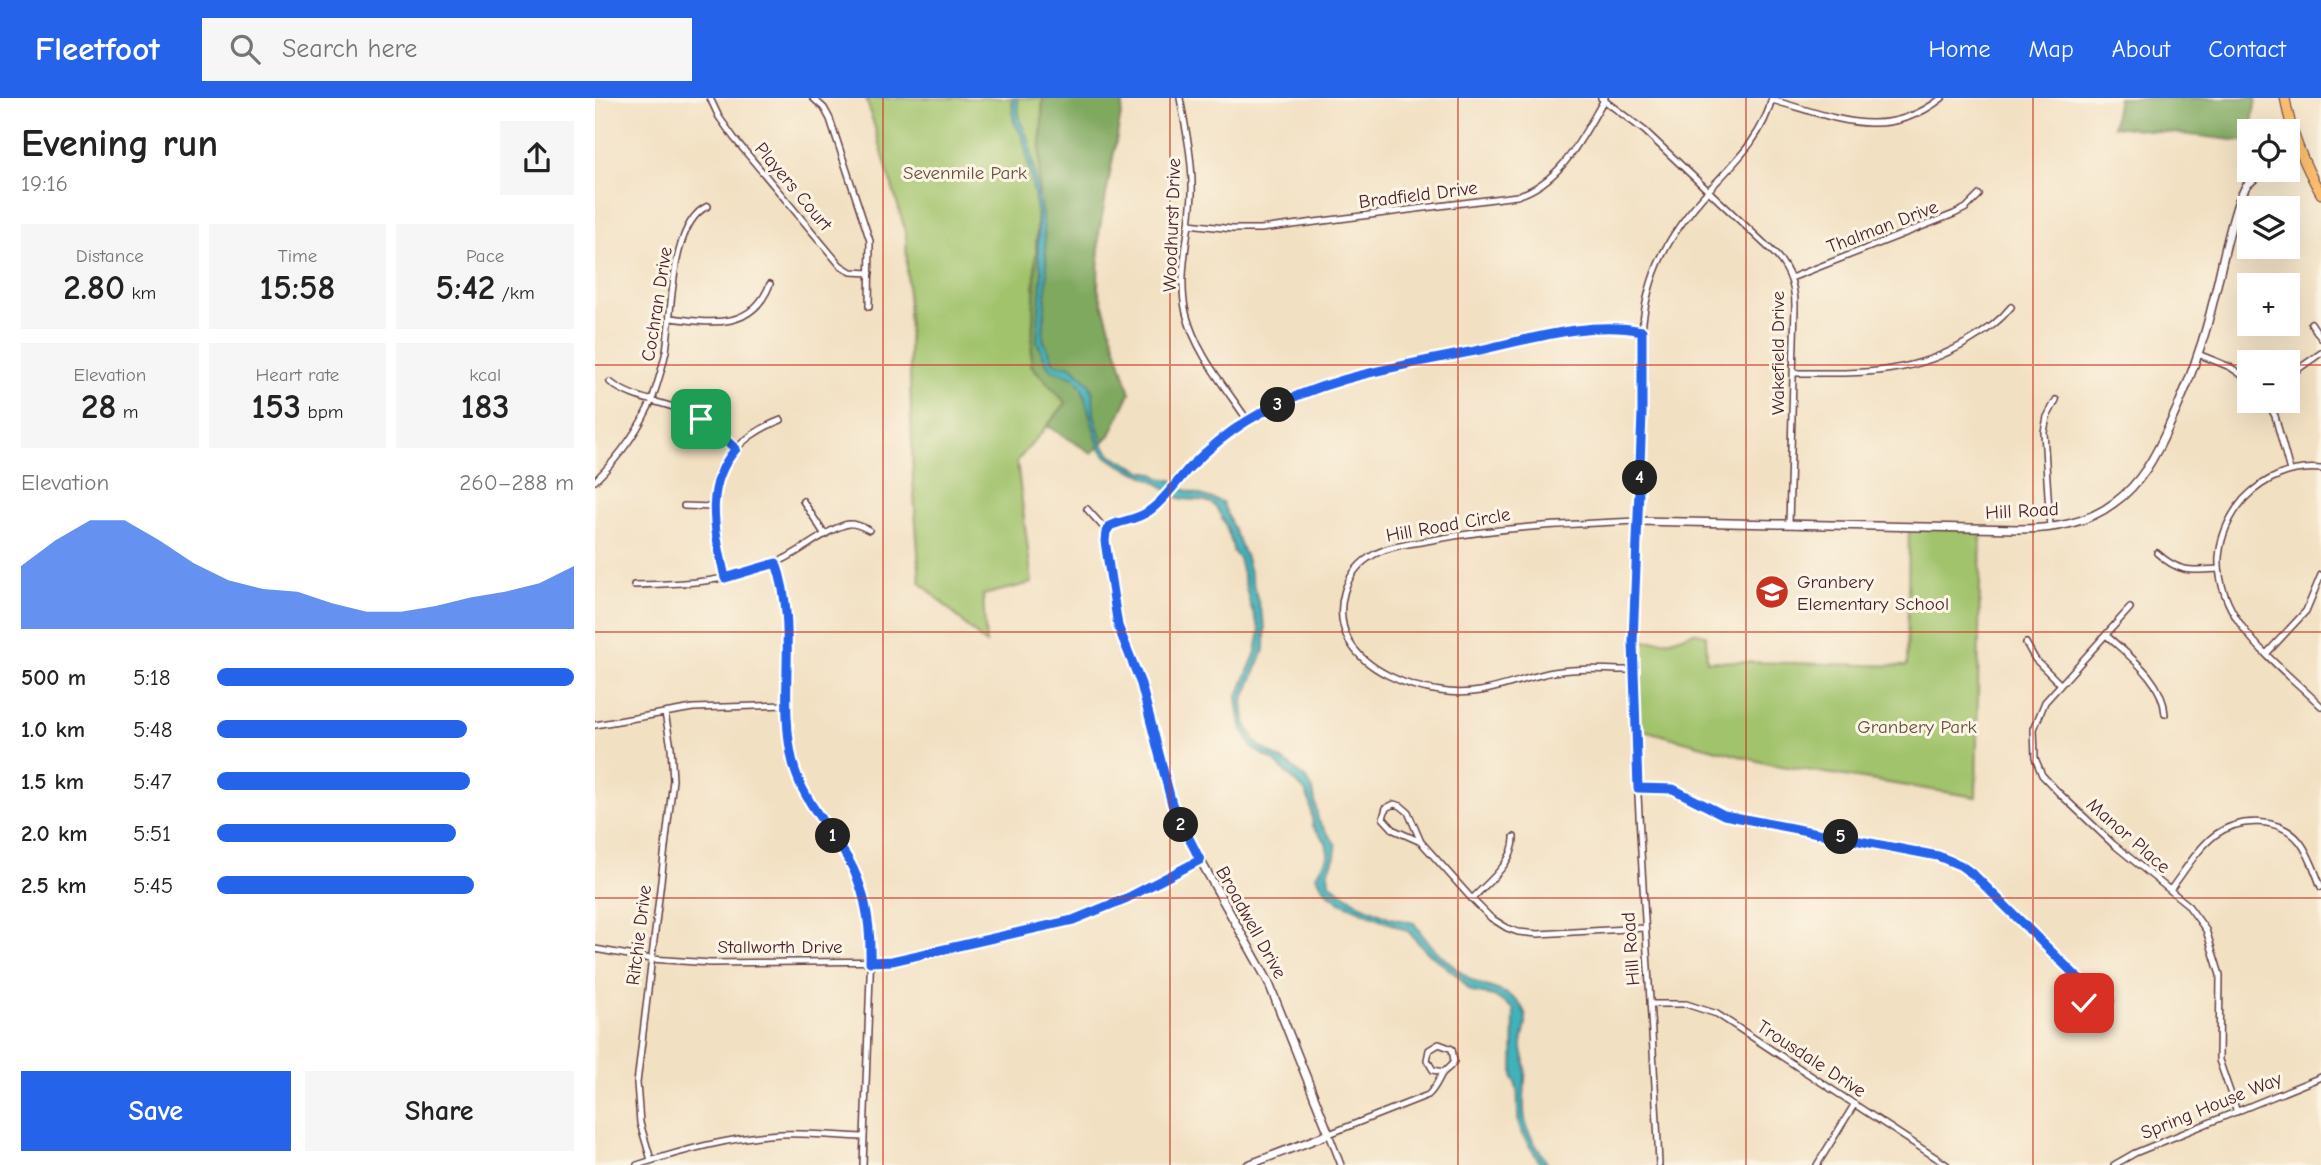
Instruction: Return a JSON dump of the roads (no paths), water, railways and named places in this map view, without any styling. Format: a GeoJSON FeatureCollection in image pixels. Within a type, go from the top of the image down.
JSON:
{"type":"FeatureCollection","features":[{"type":"Feature","properties":{"kind":"main road"},"geometry":{"type":"LineString","coordinates":[[2285,98],[2289,119]]}},
{"type":"Feature","properties":{"kind":"main road"},"geometry":{"type":"LineString","coordinates":[[2300,151],[2321,194]]}},
{"type":"Feature","properties":{"kind":"street","name":"Players Court"},"geometry":{"type":"LineString","coordinates":[[710,98],[734,138],[840,265],[851,272],[870,273]]}},
{"type":"Feature","properties":{"kind":"street","name":"Players Court"},"geometry":{"type":"LineString","coordinates":[[813,98],[824,108],[830,119],[870,241],[869,307]]}},
{"type":"Feature","properties":{"kind":"street","name":"Woodhurst Drive"},"geometry":{"type":"LineString","coordinates":[[1180,98],[1192,170],[1184,279],[1188,320],[1201,348],[1248,421]]}},
{"type":"Feature","properties":{"kind":"street"},"geometry":{"type":"LineString","coordinates":[[1772,99],[1849,121],[1874,125],[1917,115],[1942,98]]}},
{"type":"Feature","properties":{"kind":"street","name":"Bradfield Drive"},"geometry":{"type":"LineString","coordinates":[[1189,223],[1217,228],[1261,229],[1517,197],[1547,181],[1562,166],[1604,99]]}},
{"type":"Feature","properties":{"kind":"street","name":"Wakefield Drive"},"geometry":{"type":"LineString","coordinates":[[1604,99],[1637,124],[1775,254],[1791,278],[1795,300],[1789,524]]}},
{"type":"Feature","properties":{"kind":"street","name":"Hill Road"},"geometry":{"type":"LineString","coordinates":[[1659,1165],[1644,928],[1633,670],[1642,414],[1642,331],[1648,292],[1660,256],[1678,228],[1753,140],[1772,99]]}},
{"type":"Feature","properties":{"kind":"street","name":"Hill Road"},"geometry":{"type":"LineString","coordinates":[[1638,521],[2008,529],[2050,527],[2078,521],[2101,511],[2136,483],[2148,467],[2164,436],[2198,354],[2238,202],[2250,182]]}},
{"type":"Feature","properties":{"kind":"street","name":"Thalman Drive"},"geometry":{"type":"LineString","coordinates":[[1791,278],[1954,214],[1966,208],[1979,195]]}},
{"type":"Feature","properties":{"kind":"street","name":"Cochran Drive"},"geometry":{"type":"LineString","coordinates":[[595,481],[627,444],[652,399],[666,353],[677,258],[682,238],[692,217],[708,206]]}},
{"type":"Feature","properties":{"kind":"street"},"geometry":{"type":"LineString","coordinates":[[671,318],[709,323],[730,321],[753,309],[765,296],[770,284]]}},
{"type":"Feature","properties":{"kind":"street"},"geometry":{"type":"LineString","coordinates":[[1794,373],[1878,372],[1923,363],[1945,355],[1974,338],[2000,319],[2011,307]]}},
{"type":"Feature","properties":{"kind":"street"},"geometry":{"type":"LineString","coordinates":[[2311,323],[2321,338]]}},
{"type":"Feature","properties":{"kind":"street"},"geometry":{"type":"LineString","coordinates":[[1087,509],[1107,530],[1113,524],[1140,517],[1152,509],[1207,451],[1248,421],[1319,387],[1402,366],[1596,327],[1619,326],[1642,331]]}},
{"type":"Feature","properties":{"kind":"street"},"geometry":{"type":"LineString","coordinates":[[2300,368],[2321,353]]}},
{"type":"Feature","properties":{"kind":"street"},"geometry":{"type":"LineString","coordinates":[[2198,354],[2237,371]]}},
{"type":"Feature","properties":{"kind":"street"},"geometry":{"type":"LineString","coordinates":[[610,382],[623,390],[701,419],[736,449]]}},
{"type":"Feature","properties":{"kind":"street"},"geometry":{"type":"LineString","coordinates":[[2050,527],[2044,428],[2056,400]]}},
{"type":"Feature","properties":{"kind":"street"},"geometry":{"type":"LineString","coordinates":[[2273,413],[2290,471]]}},
{"type":"Feature","properties":{"kind":"street"},"geometry":{"type":"LineString","coordinates":[[725,578],[714,529],[713,506],[719,477],[736,449],[756,432],[781,420]]}},
{"type":"Feature","properties":{"kind":"street"},"geometry":{"type":"LineString","coordinates":[[2321,469],[2290,471],[2255,489],[2237,509],[2223,536],[2219,569],[2223,592],[2243,628],[2321,706]]}},
{"type":"Feature","properties":{"kind":"street"},"geometry":{"type":"LineString","coordinates":[[803,501],[825,536]]}},
{"type":"Feature","properties":{"kind":"street"},"geometry":{"type":"LineString","coordinates":[[684,506],[713,506]]}},
{"type":"Feature","properties":{"kind":"street","name":"Hill Road Circle"},"geometry":{"type":"LineString","coordinates":[[1633,670],[1558,672],[1478,692],[1431,690],[1397,679],[1359,654],[1345,631],[1341,603],[1347,584],[1359,565],[1389,548],[1506,528],[1638,521]]}},
{"type":"Feature","properties":{"kind":"street"},"geometry":{"type":"LineString","coordinates":[[634,585],[684,584],[725,578],[776,563],[850,523],[869,530]]}},
{"type":"Feature","properties":{"kind":"street","name":"Broadwell Drive"},"geometry":{"type":"LineString","coordinates":[[1107,530],[1105,541],[1118,626],[1141,684],[1172,804],[1268,981],[1341,1165]]}},
{"type":"Feature","properties":{"kind":"street"},"geometry":{"type":"LineString","coordinates":[[2157,553],[2183,570],[2219,569]]}},
{"type":"Feature","properties":{"kind":"street"},"geometry":{"type":"LineString","coordinates":[[776,563],[788,611],[788,735],[795,771],[812,806],[849,860],[862,892],[869,927],[863,1165]]}},
{"type":"Feature","properties":{"kind":"street"},"geometry":{"type":"LineString","coordinates":[[2267,653],[2306,611],[2321,575]]}},
{"type":"Feature","properties":{"kind":"street","name":"Manor Place"},"geometry":{"type":"LineString","coordinates":[[2130,608],[2042,707],[2034,729],[2034,751],[2042,775],[2113,844],[2197,914],[2206,930],[2215,954],[2220,986],[2219,1060],[2237,1112]]}},
{"type":"Feature","properties":{"kind":"street"},"geometry":{"type":"LineString","coordinates":[[2106,635],[2146,673],[2161,695],[2165,714]]}},
{"type":"Feature","properties":{"kind":"street"},"geometry":{"type":"LineString","coordinates":[[2026,643],[2035,659],[2060,684]]}},
{"type":"Feature","properties":{"kind":"street"},"geometry":{"type":"LineString","coordinates":[[595,724],[705,707],[787,705]]}},
{"type":"Feature","properties":{"kind":"street","name":"Ritchie Drive"},"geometry":{"type":"LineString","coordinates":[[651,1160],[640,1123],[637,1083],[673,780],[665,713]]}},
{"type":"Feature","properties":{"kind":"street"},"geometry":{"type":"LineString","coordinates":[[1638,788],[1673,789],[1724,815],[1919,852],[1954,862],[1974,875],[2084,985]]}},
{"type":"Feature","properties":{"kind":"street"},"geometry":{"type":"LineString","coordinates":[[1421,842],[1390,827],[1383,818],[1386,808],[1394,804],[1405,808],[1421,842],[1472,899],[1499,923],[1523,933],[1644,928]]}},
{"type":"Feature","properties":{"kind":"street"},"geometry":{"type":"LineString","coordinates":[[2170,890],[2215,835],[2239,824],[2257,821],[2283,829],[2296,838],[2310,858],[2321,887]]}},
{"type":"Feature","properties":{"kind":"street"},"geometry":{"type":"LineString","coordinates":[[1472,899],[1511,855],[1514,837]]}},
{"type":"Feature","properties":{"kind":"street","name":"Stallworth Drive"},"geometry":{"type":"LineString","coordinates":[[595,949],[651,959],[729,963],[892,961],[1065,923],[1127,898],[1200,860]]}},
{"type":"Feature","properties":{"kind":"street"},"geometry":{"type":"LineString","coordinates":[[2096,983],[2107,992],[2111,1000],[2106,1010],[2101,1013],[2094,1012],[2082,1002],[2080,992],[2084,985],[2096,983]]}},
{"type":"Feature","properties":{"kind":"street","name":"Trousdale Drive"},"geometry":{"type":"LineString","coordinates":[[1650,1004],[1686,1004],[1711,1011],[1947,1165]]}},
{"type":"Feature","properties":{"kind":"street"},"geometry":{"type":"LineString","coordinates":[[1248,1165],[1424,1098],[1435,1088],[1443,1072],[1451,1067],[1455,1056],[1450,1047],[1439,1044],[1429,1050],[1427,1060],[1433,1070],[1443,1072]]}},
{"type":"Feature","properties":{"kind":"street","name":"Spring House Way"},"geometry":{"type":"LineString","coordinates":[[2114,1165],[2135,1153],[2321,1077]]}},
{"type":"Feature","properties":{"kind":"street"},"geometry":{"type":"LineString","coordinates":[[1817,1165],[1854,1105]]}},
{"type":"Feature","properties":{"kind":"street"},"geometry":{"type":"LineString","coordinates":[[637,1165],[716,1142],[761,1136],[800,1134],[863,1137]]}},
{"type":"Feature","properties":{"kind":"water"},"geometry":{"type":"Polygon","coordinates":[[[1012,98],[1017,98],[1020,121],[1029,140],[1044,229],[1047,274],[1043,339],[1055,364],[1071,366],[1089,383],[1103,445],[1112,456],[1142,471],[1172,480],[1185,490],[1222,502],[1246,558],[1265,627],[1265,647],[1243,701],[1245,723],[1258,745],[1291,766],[1308,781],[1313,790],[1318,820],[1336,845],[1335,856],[1328,872],[1329,883],[1359,904],[1390,918],[1414,923],[1432,946],[1462,973],[1476,983],[1506,994],[1519,1003],[1526,1016],[1522,1043],[1525,1062],[1524,1116],[1529,1133],[1548,1165],[1541,1165],[1519,1124],[1517,1088],[1513,1078],[1514,1009],[1494,996],[1473,992],[1459,977],[1426,951],[1408,931],[1340,902],[1327,892],[1316,876],[1328,857],[1328,852],[1326,842],[1313,826],[1310,802],[1305,791],[1274,761],[1253,749],[1241,727],[1237,698],[1256,652],[1260,631],[1250,604],[1239,558],[1233,552],[1229,534],[1215,506],[1207,501],[1179,498],[1156,482],[1106,455],[1100,449],[1082,388],[1074,377],[1052,370],[1047,364],[1037,341],[1042,272],[1038,254],[1038,215],[1023,137],[1014,122],[1012,98]]]}},
{"type":"Feature","properties":{"kind":"place","name":"Granbery Elementary School"},"geometry":{"type":"Point","coordinates":[1772,592]}},
{"type":"Feature","properties":{"kind":"park label","name":"Sevenmile Park"},"geometry":{"type":"Point","coordinates":[965,172]}},
{"type":"Feature","properties":{"kind":"park label","name":"Granbery Park"},"geometry":{"type":"Point","coordinates":[1917,726]}}]}
